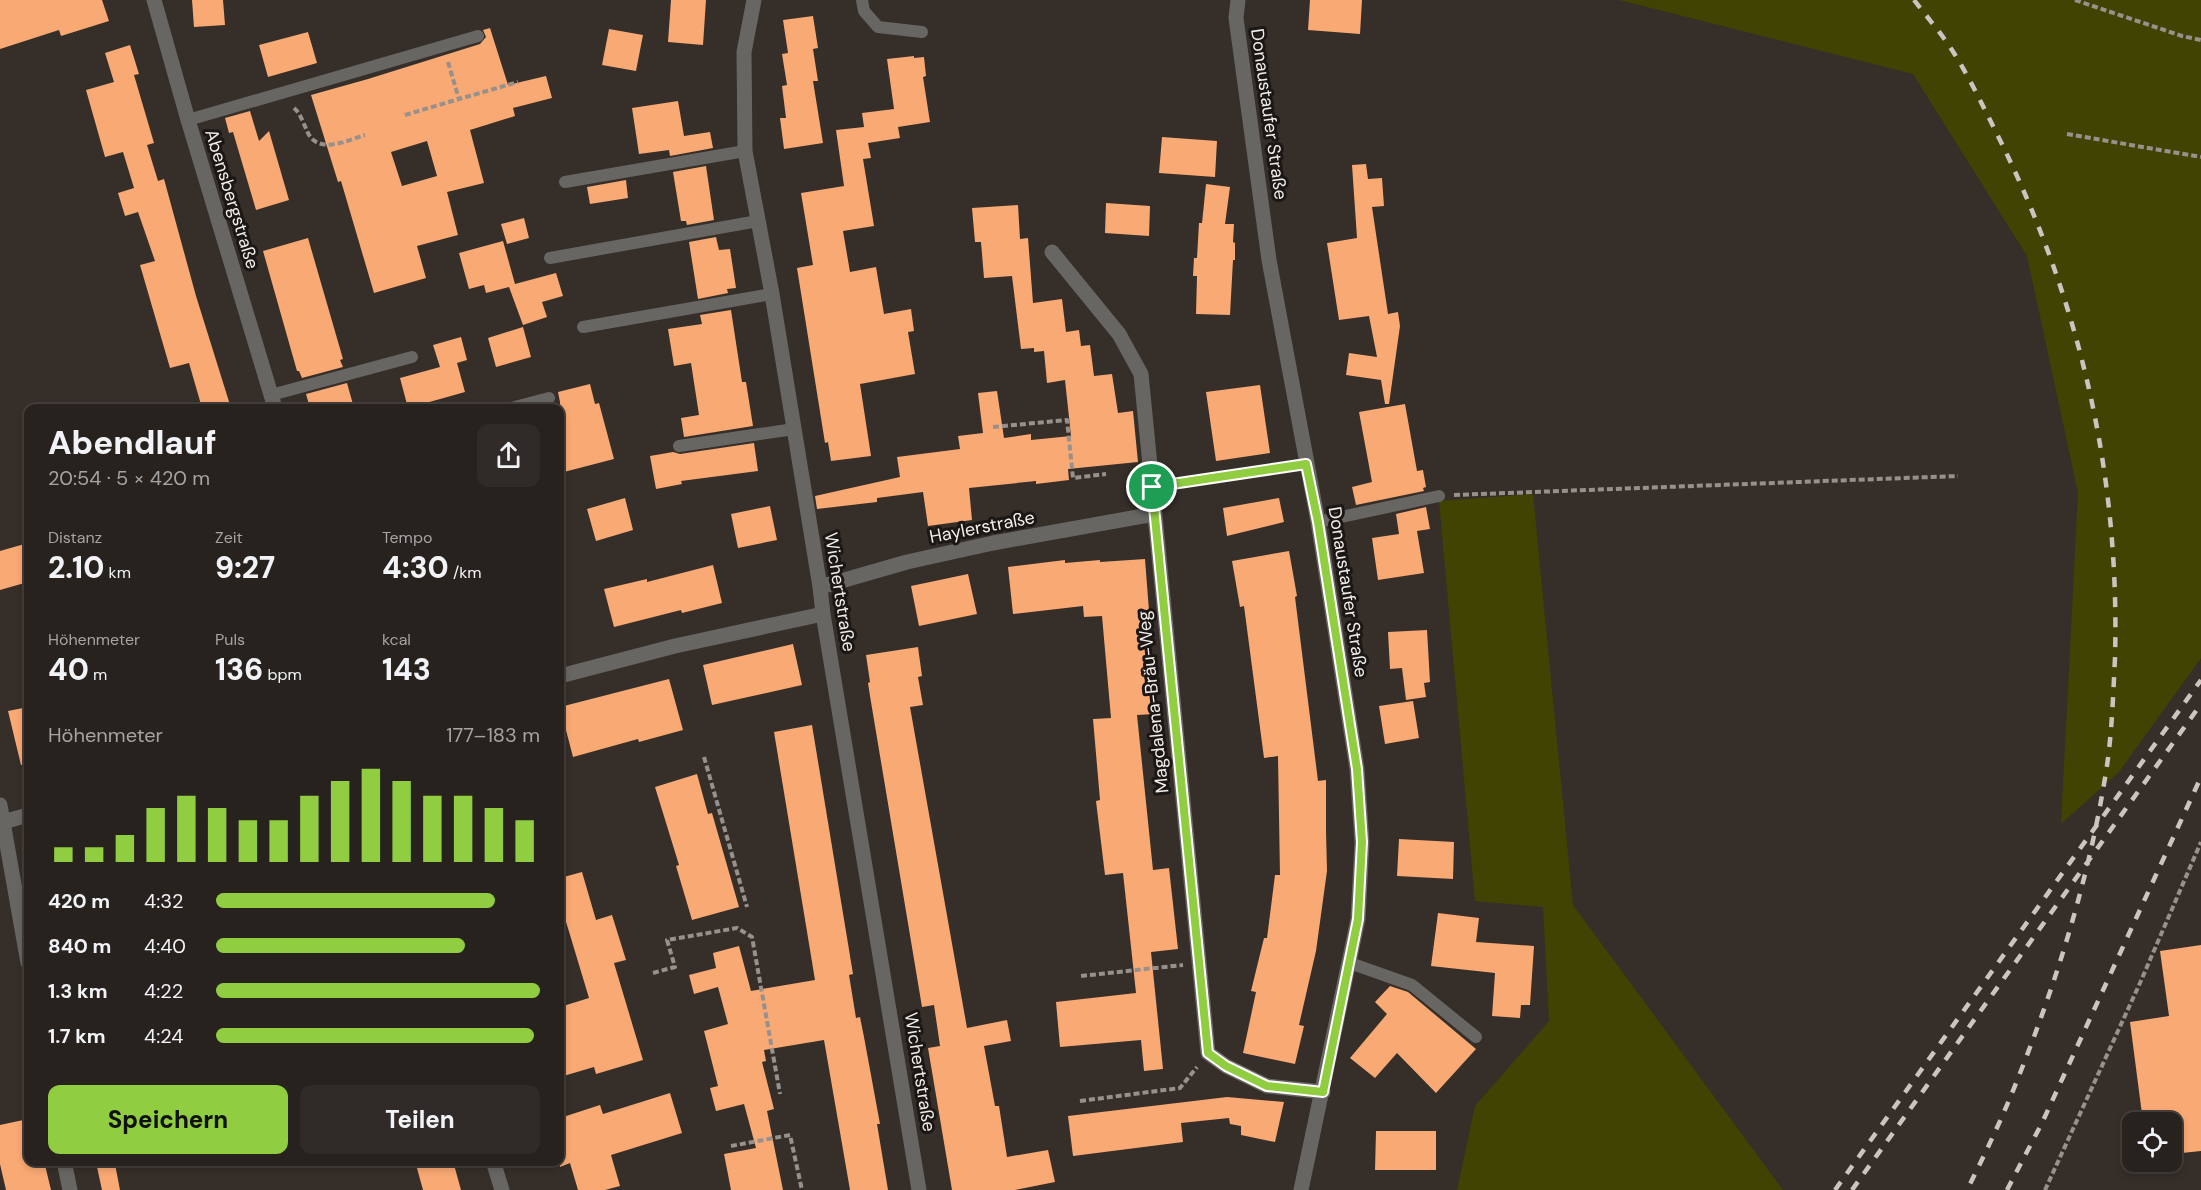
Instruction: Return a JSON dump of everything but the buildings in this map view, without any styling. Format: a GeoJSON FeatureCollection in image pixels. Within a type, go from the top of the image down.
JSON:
{"type":"FeatureCollection","features":[{"type":"Feature","properties":{"kind":"street","name":"Abensbergstraße"},"geometry":{"type":"LineString","coordinates":[[154,0],[273,401]]}},
{"type":"Feature","properties":{"kind":"street","name":"Wichertstraße"},"geometry":{"type":"LineString","coordinates":[[754,0],[744,52],[745,150],[772,294],[919,1190]]}},
{"type":"Feature","properties":{"kind":"street","name":"Donaustaufer Straße"},"geometry":{"type":"LineString","coordinates":[[1238,0],[1236,18],[1269,260],[1318,522],[1357,769],[1362,842],[1358,919],[1301,1190]]}},
{"type":"Feature","properties":{"kind":"street","name":"Magdalena-Bräu-Weg"},"geometry":{"type":"LineString","coordinates":[[1052,252],[1119,334],[1141,374],[1208,1053]]}},
{"type":"Feature","properties":{"kind":"street","name":"Haylerstraße"},"geometry":{"type":"LineString","coordinates":[[820,587],[928,557],[1154,514]]}},
{"type":"Feature","properties":{"kind":"street"},"geometry":{"type":"LineString","coordinates":[[564,675],[675,646],[823,614]]}},
{"type":"Feature","properties":{"kind":"street"},"geometry":{"type":"LineString","coordinates":[[0,805],[24,940]]}},
{"type":"Feature","properties":{"kind":"street"},"geometry":{"type":"LineString","coordinates":[[3,822],[24,816]]}},
{"type":"Feature","properties":{"kind":"street"},"geometry":{"type":"LineString","coordinates":[[1208,1053],[1226,1066],[1267,1086],[1323,1092]]}},
{"type":"Feature","properties":{"kind":"street"},"geometry":{"type":"LineString","coordinates":[[65,1166],[70,1190]]}},
{"type":"Feature","properties":{"kind":"street"},"geometry":{"type":"LineString","coordinates":[[495,1166],[502,1190]]}},
{"type":"Feature","properties":{"kind":"lane"},"geometry":{"type":"LineString","coordinates":[[862,0],[864,11],[878,27],[922,32]]}},
{"type":"Feature","properties":{"kind":"lane"},"geometry":{"type":"LineString","coordinates":[[188,120],[478,36]]}},
{"type":"Feature","properties":{"kind":"lane"},"geometry":{"type":"LineString","coordinates":[[565,182],[745,150]]}},
{"type":"Feature","properties":{"kind":"lane"},"geometry":{"type":"LineString","coordinates":[[550,258],[758,221]]}},
{"type":"Feature","properties":{"kind":"lane"},"geometry":{"type":"LineString","coordinates":[[583,327],[772,294]]}},
{"type":"Feature","properties":{"kind":"lane"},"geometry":{"type":"LineString","coordinates":[[273,401],[412,357]]}},
{"type":"Feature","properties":{"kind":"lane"},"geometry":{"type":"LineString","coordinates":[[526,404],[549,398]]}},
{"type":"Feature","properties":{"kind":"lane"},"geometry":{"type":"LineString","coordinates":[[679,446],[794,429]]}},
{"type":"Feature","properties":{"kind":"lane"},"geometry":{"type":"LineString","coordinates":[[1318,522],[1439,496]]}},
{"type":"Feature","properties":{"kind":"lane"},"geometry":{"type":"LineString","coordinates":[[1350,963],[1412,985],[1476,1037]]}},
{"type":"Feature","properties":{"kind":"path"},"geometry":{"type":"LineString","coordinates":[[2075,0],[2182,36],[2201,40]]}},
{"type":"Feature","properties":{"kind":"path"},"geometry":{"type":"LineString","coordinates":[[443,46],[459,99]]}},
{"type":"Feature","properties":{"kind":"path"},"geometry":{"type":"LineString","coordinates":[[405,115],[518,82]]}},
{"type":"Feature","properties":{"kind":"path"},"geometry":{"type":"LineString","coordinates":[[283,92],[290,104],[298,111],[310,137],[317,143],[333,145],[365,135]]}},
{"type":"Feature","properties":{"kind":"path"},"geometry":{"type":"LineString","coordinates":[[2067,134],[2201,157]]}},
{"type":"Feature","properties":{"kind":"path"},"geometry":{"type":"LineString","coordinates":[[993,427],[1067,420],[1073,478],[1106,474]]}},
{"type":"Feature","properties":{"kind":"path"},"geometry":{"type":"LineString","coordinates":[[1152,487],[1306,464]]}},
{"type":"Feature","properties":{"kind":"path"},"geometry":{"type":"LineString","coordinates":[[1439,496],[1958,476]]}},
{"type":"Feature","properties":{"kind":"path"},"geometry":{"type":"LineString","coordinates":[[704,757],[747,907]]}},
{"type":"Feature","properties":{"kind":"path"},"geometry":{"type":"LineString","coordinates":[[2045,1190],[2140,983],[2201,842]]}},
{"type":"Feature","properties":{"kind":"path"},"geometry":{"type":"LineString","coordinates":[[653,973],[675,967],[668,940],[737,928],[752,937],[780,1094]]}},
{"type":"Feature","properties":{"kind":"path"},"geometry":{"type":"LineString","coordinates":[[1081,976],[1198,964]]}},
{"type":"Feature","properties":{"kind":"path"},"geometry":{"type":"LineString","coordinates":[[1080,1101],[1180,1088],[1208,1053]]}},
{"type":"Feature","properties":{"kind":"path"},"geometry":{"type":"LineString","coordinates":[[731,1146],[790,1135],[802,1190]]}},
{"type":"Feature","properties":{"kind":"shaded area"},"geometry":{"type":"Polygon","coordinates":[[[1619,0],[2201,0],[2201,658],[2119,772],[2061,824],[2078,493],[2027,256],[1913,74],[1619,0]]]}},
{"type":"Feature","properties":{"kind":"shaded area"},"geometry":{"type":"Polygon","coordinates":[[[1533,494],[1573,905],[1783,1190],[1457,1190],[1475,1106],[1549,1021],[1543,907],[1475,901],[1439,501],[1533,494]]]}},
{"type":"Feature","properties":{"kind":"railway"},"geometry":{"type":"LineString","coordinates":[[1914,0],[1948,44],[1974,89],[2024,191],[2049,255],[2071,320],[2088,386],[2101,452],[2110,520],[2115,588],[2115,658],[2110,744],[2098,814],[2079,897],[2041,1019],[2005,1110],[1967,1190]]}},
{"type":"Feature","properties":{"kind":"railway"},"geometry":{"type":"LineString","coordinates":[[1835,1190],[2201,680]]}},
{"type":"Feature","properties":{"kind":"railway"},"geometry":{"type":"LineString","coordinates":[[1852,1190],[2201,704]]}},
{"type":"Feature","properties":{"kind":"railway"},"geometry":{"type":"LineString","coordinates":[[2007,1190],[2042,1123],[2201,777]]}},
{"type":"Feature","properties":{"kind":"route"},"geometry":{"type":"LineString","coordinates":[[1306,464],[1318,522],[1357,769],[1362,842],[1358,919],[1323,1092],[1267,1086],[1226,1066],[1208,1053],[1152,487],[1306,464]]}}]}
